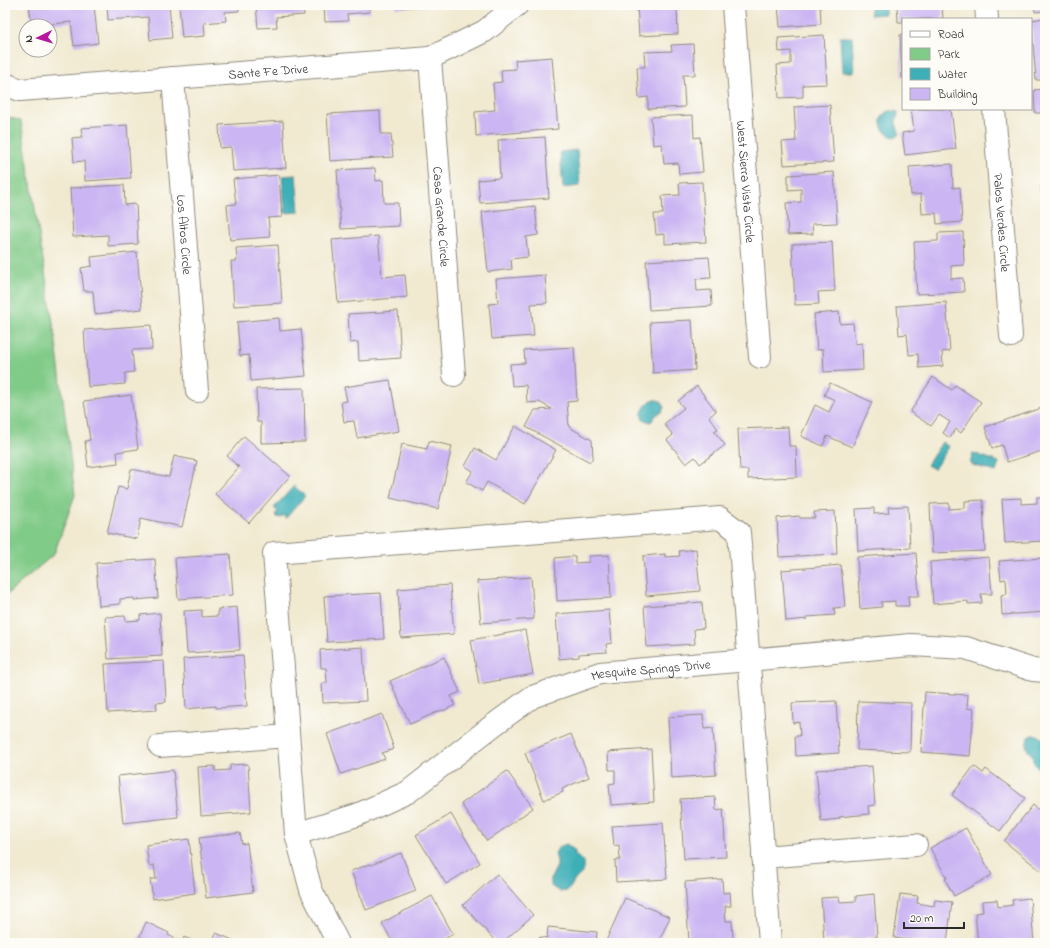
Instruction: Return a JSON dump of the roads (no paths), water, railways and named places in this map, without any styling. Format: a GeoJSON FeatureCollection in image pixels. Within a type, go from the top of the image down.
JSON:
{"type":"FeatureCollection","features":[{"type":"Feature","properties":{"kind":"street","name":"Sante Fe Drive"},"geometry":{"type":"LineString","coordinates":[[5,84],[20,90],[430,58],[486,31],[517,5]]}},
{"type":"Feature","properties":{"kind":"street","name":"West Sierra Vista Circle"},"geometry":{"type":"LineString","coordinates":[[733,5],[760,357]]}},
{"type":"Feature","properties":{"kind":"street"},"geometry":{"type":"LineString","coordinates":[[986,5],[987,18]]}},
{"type":"Feature","properties":{"kind":"street","name":"Casa Grande Circle"},"geometry":{"type":"LineString","coordinates":[[430,58],[454,375]]}},
{"type":"Feature","properties":{"kind":"street","name":"Los Altos Circle"},"geometry":{"type":"LineString","coordinates":[[173,78],[198,391]]}},
{"type":"Feature","properties":{"kind":"street","name":"Palos Verdes Circle"},"geometry":{"type":"LineString","coordinates":[[994,110],[1011,336]]}},
{"type":"Feature","properties":{"kind":"street"},"geometry":{"type":"LineString","coordinates":[[338,943],[311,890],[296,834],[274,553],[720,518],[739,532],[770,943]]}},
{"type":"Feature","properties":{"kind":"street","name":"Mesquite Springs Drive"},"geometry":{"type":"LineString","coordinates":[[296,834],[357,815],[408,792],[532,697],[600,673],[910,645],[966,648],[1033,670],[1045,672]]}},
{"type":"Feature","properties":{"kind":"street"},"geometry":{"type":"LineString","coordinates":[[160,746],[288,736]]}},
{"type":"Feature","properties":{"kind":"street"},"geometry":{"type":"LineString","coordinates":[[763,857],[916,846]]}},
{"type":"Feature","properties":{"kind":"water"},"geometry":{"type":"Polygon","coordinates":[[[870,5],[885,5],[885,14],[871,15],[870,5]]]}},
{"type":"Feature","properties":{"kind":"water"},"geometry":{"type":"Polygon","coordinates":[[[840,37],[852,37],[854,72],[842,72],[840,37]]]}},
{"type":"Feature","properties":{"kind":"water"},"geometry":{"type":"Polygon","coordinates":[[[890,111],[898,112],[896,125],[899,134],[897,137],[889,135],[881,126],[884,114],[890,111]]]}},
{"type":"Feature","properties":{"kind":"water"},"geometry":{"type":"Polygon","coordinates":[[[577,150],[580,186],[563,188],[560,152],[577,150]]]}},
{"type":"Feature","properties":{"kind":"water"},"geometry":{"type":"Polygon","coordinates":[[[296,175],[299,212],[285,213],[282,176],[296,175]]]}},
{"type":"Feature","properties":{"kind":"water"},"geometry":{"type":"Polygon","coordinates":[[[652,400],[662,402],[664,407],[663,410],[658,413],[651,422],[643,419],[642,412],[652,400]]]}},
{"type":"Feature","properties":{"kind":"water"},"geometry":{"type":"Polygon","coordinates":[[[942,442],[949,447],[934,469],[927,465],[942,442]]]}},
{"type":"Feature","properties":{"kind":"water"},"geometry":{"type":"Polygon","coordinates":[[[973,453],[999,462],[996,472],[970,464],[973,453]]]}},
{"type":"Feature","properties":{"kind":"water"},"geometry":{"type":"Polygon","coordinates":[[[294,486],[305,496],[286,518],[283,515],[281,518],[277,517],[276,514],[278,511],[274,508],[294,486]]]}},
{"type":"Feature","properties":{"kind":"water"},"geometry":{"type":"Polygon","coordinates":[[[1033,735],[1038,735],[1045,741],[1045,768],[1036,766],[1032,755],[1028,751],[1026,745],[1028,738],[1033,735]]]}},
{"type":"Feature","properties":{"kind":"water"},"geometry":{"type":"Polygon","coordinates":[[[566,844],[572,848],[575,855],[583,861],[584,869],[570,888],[562,892],[551,886],[551,878],[557,866],[555,854],[559,848],[566,844]]]}}]}
